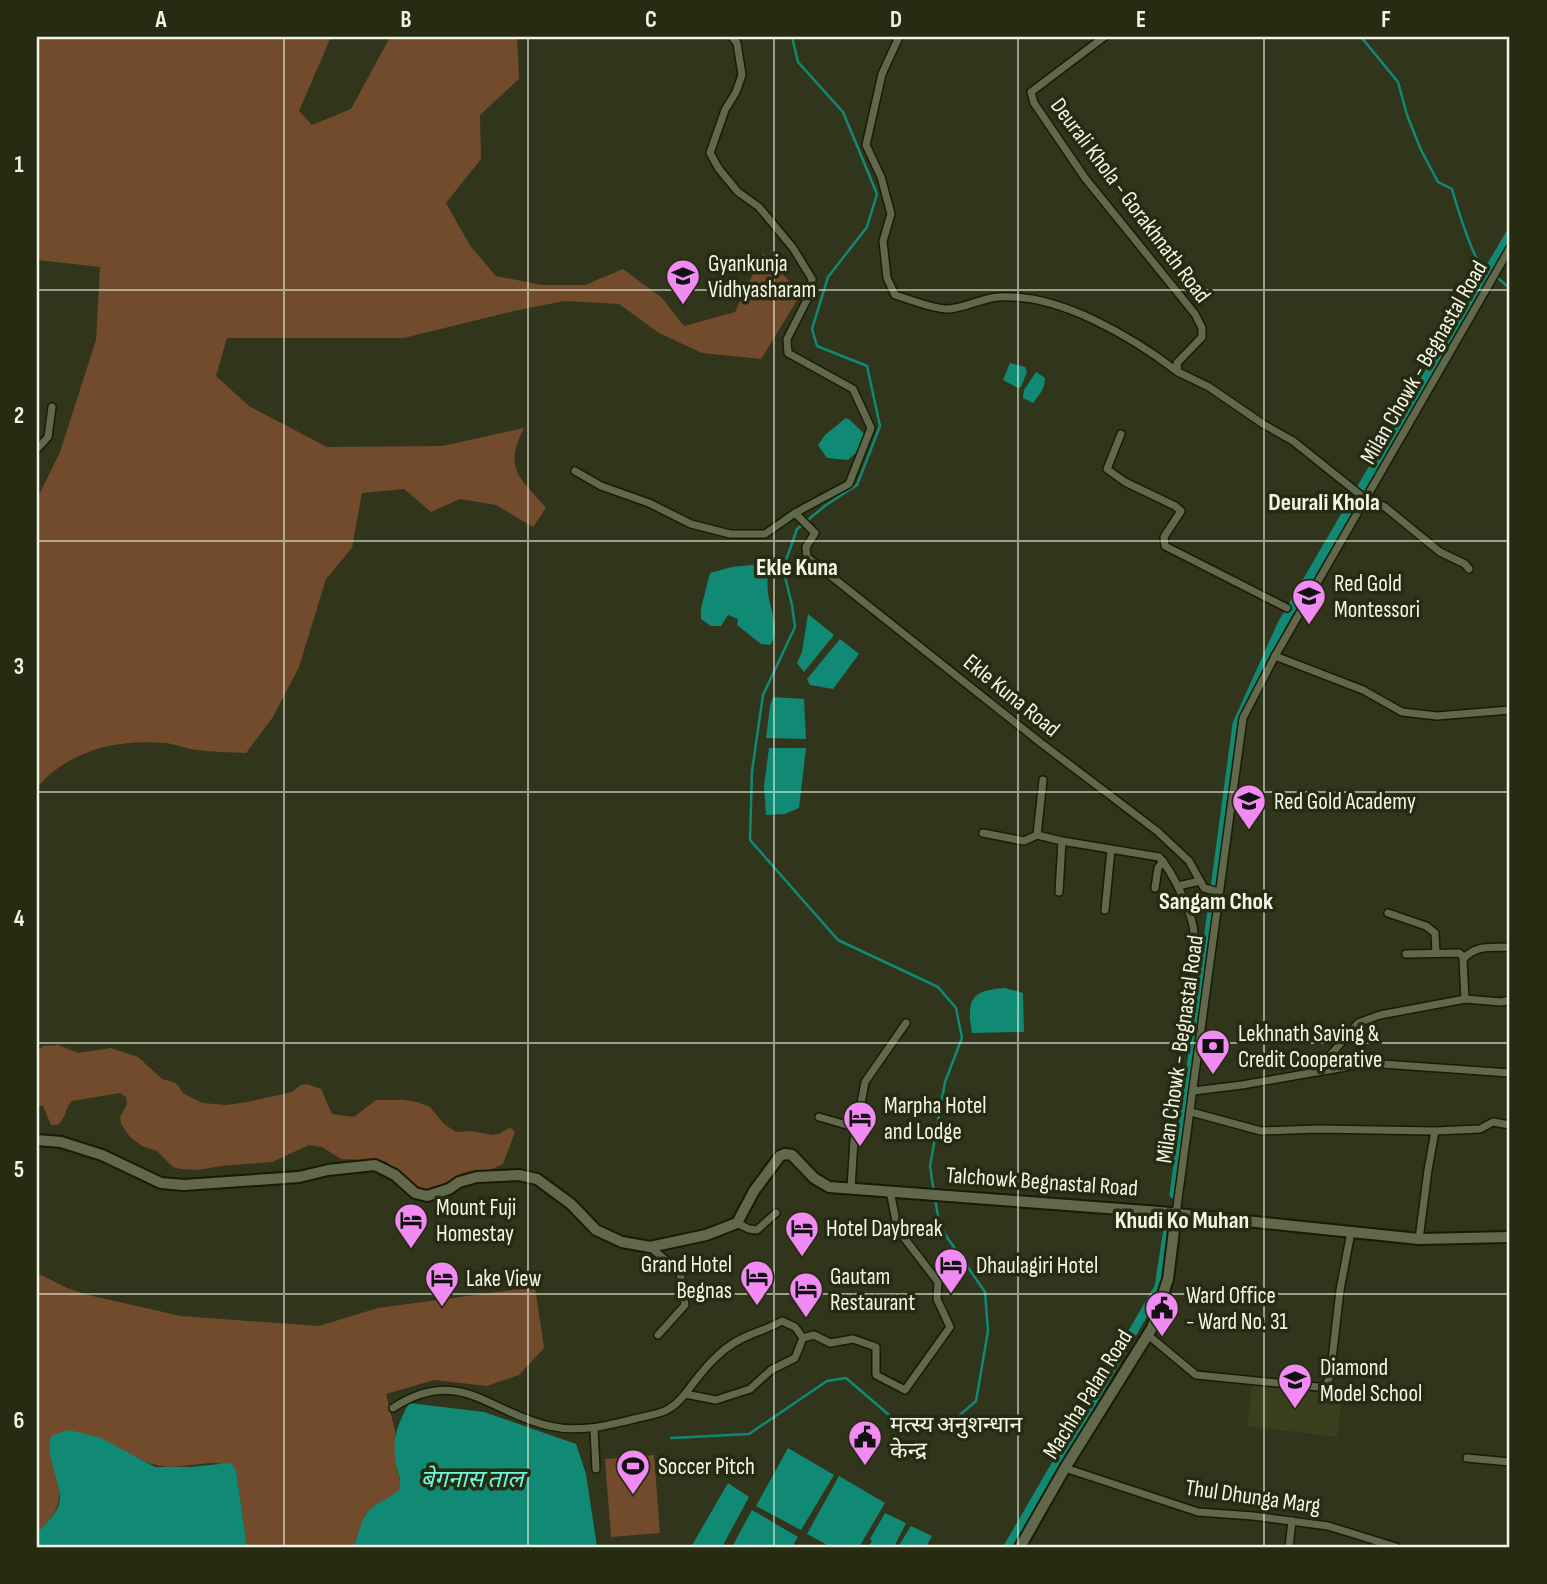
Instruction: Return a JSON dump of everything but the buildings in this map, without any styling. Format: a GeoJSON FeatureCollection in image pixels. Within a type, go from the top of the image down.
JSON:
{"type":"FeatureCollection","features":[{"type":"Feature","properties":{"kind":"main road"},"geometry":{"type":"LineString","coordinates":[[37,1140],[61,1142],[102,1155],[160,1183],[184,1185],[299,1177],[328,1170],[374,1165],[395,1175],[415,1193],[427,1196],[477,1177],[519,1175],[537,1179],[570,1204],[596,1230],[622,1242],[650,1247],[706,1235],[737,1223]]}},
{"type":"Feature","properties":{"kind":"main road","name":"Talchowk Begnastal Road"},"geometry":{"type":"LineString","coordinates":[[737,1223],[754,1191],[780,1156],[785,1154],[792,1156],[814,1178],[829,1187],[1176,1214],[1419,1239],[1510,1237]]}},
{"type":"Feature","properties":{"kind":"main road","name":"Machha Palan Road"},"geometry":{"type":"LineString","coordinates":[[1020,1547],[1065,1468],[1148,1335],[1168,1279],[1176,1214]]}},
{"type":"Feature","properties":{"kind":"street"},"geometry":{"type":"LineString","coordinates":[[575,471],[601,486],[649,503],[691,524],[730,534],[765,534],[795,513],[849,484],[871,428],[853,389],[788,353],[787,339],[810,294],[812,279],[793,248],[758,207],[738,192],[710,153],[724,110],[736,92],[742,75],[737,43],[732,37]]}},
{"type":"Feature","properties":{"kind":"street"},"geometry":{"type":"LineString","coordinates":[[899,37],[882,74],[866,145],[881,177],[891,214],[883,241],[887,278],[895,295],[946,309],[998,297],[1034,300],[1080,314],[1155,355],[1178,372],[1209,387],[1293,441],[1351,488],[1385,507],[1440,552],[1465,564],[1469,569]]}},
{"type":"Feature","properties":{"kind":"street","name":"Deurali Khola - Gorakhnath Road"},"geometry":{"type":"LineString","coordinates":[[1104,37],[1031,92],[1034,103],[1085,178],[1199,321],[1202,337],[1177,363],[1178,372]]}},
{"type":"Feature","properties":{"kind":"street","name":"Milan Chowk - Begnastal Road"},"geometry":{"type":"LineString","coordinates":[[1176,1214],[1243,718],[1275,656],[1510,248]]}},
{"type":"Feature","properties":{"kind":"street"},"geometry":{"type":"LineString","coordinates":[[37,449],[48,437],[52,407]]}},
{"type":"Feature","properties":{"kind":"street"},"geometry":{"type":"LineString","coordinates":[[1121,434],[1107,469],[1125,482],[1175,506],[1181,512],[1164,537],[1165,546],[1172,552],[1287,608]]}},
{"type":"Feature","properties":{"kind":"street","name":"Ekle Kuna Road"},"geometry":{"type":"LineString","coordinates":[[795,513],[816,533],[806,547],[807,557],[1041,743],[1157,831],[1189,861],[1202,885]]}},
{"type":"Feature","properties":{"kind":"street"},"geometry":{"type":"LineString","coordinates":[[1275,656],[1363,690],[1402,712],[1437,716],[1510,710]]}},
{"type":"Feature","properties":{"kind":"street"},"geometry":{"type":"LineString","coordinates":[[1037,835],[1043,779]]}},
{"type":"Feature","properties":{"kind":"street"},"geometry":{"type":"LineString","coordinates":[[983,833],[1024,841],[1037,835],[1111,850],[1152,854],[1169,868],[1178,886],[1194,935],[1190,958]]}},
{"type":"Feature","properties":{"kind":"street"},"geometry":{"type":"LineString","coordinates":[[1059,892],[1062,841]]}},
{"type":"Feature","properties":{"kind":"street"},"geometry":{"type":"LineString","coordinates":[[1105,910],[1111,850]]}},
{"type":"Feature","properties":{"kind":"street"},"geometry":{"type":"LineString","coordinates":[[1156,888],[1158,868],[1163,861]]}},
{"type":"Feature","properties":{"kind":"street"},"geometry":{"type":"LineString","coordinates":[[1178,886],[1202,885],[1219,892]]}},
{"type":"Feature","properties":{"kind":"street"},"geometry":{"type":"LineString","coordinates":[[1388,913],[1426,926],[1435,933],[1436,953]]}},
{"type":"Feature","properties":{"kind":"street"},"geometry":{"type":"LineString","coordinates":[[1465,999],[1462,959],[1483,946],[1510,947]]}},
{"type":"Feature","properties":{"kind":"street"},"geometry":{"type":"LineString","coordinates":[[1406,954],[1459,953],[1464,957]]}},
{"type":"Feature","properties":{"kind":"street"},"geometry":{"type":"LineString","coordinates":[[1316,1072],[1358,1023],[1380,1015],[1465,999],[1501,1002],[1510,1000]]}},
{"type":"Feature","properties":{"kind":"street"},"geometry":{"type":"LineString","coordinates":[[851,1188],[854,1140],[865,1082],[905,1023]]}},
{"type":"Feature","properties":{"kind":"street"},"geometry":{"type":"LineString","coordinates":[[1193,1091],[1368,1063],[1510,1073]]}},
{"type":"Feature","properties":{"kind":"street"},"geometry":{"type":"LineString","coordinates":[[1191,1112],[1261,1131],[1435,1131],[1480,1129],[1493,1122],[1510,1125]]}},
{"type":"Feature","properties":{"kind":"street"},"geometry":{"type":"LineString","coordinates":[[818,1117],[857,1128]]}},
{"type":"Feature","properties":{"kind":"street"},"geometry":{"type":"LineString","coordinates":[[1419,1239],[1435,1131]]}},
{"type":"Feature","properties":{"kind":"street"},"geometry":{"type":"LineString","coordinates":[[803,1338],[814,1335],[830,1343],[853,1339],[876,1347],[876,1375],[905,1390],[950,1327],[937,1298],[938,1282],[902,1235],[896,1221],[890,1191]]}},
{"type":"Feature","properties":{"kind":"street"},"geometry":{"type":"LineString","coordinates":[[737,1223],[757,1230],[776,1213]]}},
{"type":"Feature","properties":{"kind":"street"},"geometry":{"type":"LineString","coordinates":[[1148,1335],[1196,1375],[1318,1387],[1326,1385],[1330,1377],[1340,1290],[1351,1232]]}},
{"type":"Feature","properties":{"kind":"street"},"geometry":{"type":"LineString","coordinates":[[650,1247],[680,1272],[685,1305],[658,1335]]}},
{"type":"Feature","properties":{"kind":"street"},"geometry":{"type":"LineString","coordinates":[[393,1408],[423,1392],[450,1390],[478,1396],[531,1421],[552,1427],[594,1429],[674,1408],[704,1368],[739,1339],[767,1330],[782,1321],[794,1326],[803,1338]]}},
{"type":"Feature","properties":{"kind":"street"},"geometry":{"type":"LineString","coordinates":[[685,1394],[716,1400],[750,1389],[771,1370],[795,1358],[803,1338]]}},
{"type":"Feature","properties":{"kind":"street"},"geometry":{"type":"LineString","coordinates":[[594,1429],[596,1469]]}},
{"type":"Feature","properties":{"kind":"street"},"geometry":{"type":"LineString","coordinates":[[1467,1458],[1510,1462]]}},
{"type":"Feature","properties":{"kind":"street","name":"Thul Dhunga Marg"},"geometry":{"type":"LineString","coordinates":[[1065,1468],[1198,1512],[1328,1526],[1396,1547]]}},
{"type":"Feature","properties":{"kind":"street"},"geometry":{"type":"LineString","coordinates":[[1289,1547],[1292,1521]]}},
{"type":"Feature","properties":{"kind":"shaded area"},"geometry":{"type":"Polygon","coordinates":[[[37,37],[331,37],[299,111],[312,125],[351,109],[390,37],[517,37],[519,79],[480,115],[481,159],[446,203],[471,247],[496,276],[542,285],[585,285],[623,269],[662,298],[684,326],[735,312],[763,253],[801,294],[761,359],[702,353],[659,333],[619,304],[564,301],[404,338],[227,338],[216,376],[249,406],[327,447],[442,446],[524,428],[515,454],[517,472],[546,508],[533,527],[496,505],[460,499],[431,512],[404,489],[362,493],[352,548],[326,579],[299,667],[273,717],[246,753],[197,750],[165,743],[112,745],[64,764],[37,787],[37,499],[60,452],[96,340],[100,267],[37,260],[37,37]]]}},
{"type":"Feature","properties":{"kind":"shaded area"},"geometry":{"type":"Polygon","coordinates":[[[58,1045],[78,1053],[111,1048],[138,1057],[162,1079],[176,1083],[184,1094],[203,1103],[226,1105],[247,1102],[292,1092],[307,1084],[321,1089],[332,1114],[354,1117],[376,1100],[404,1100],[430,1107],[444,1124],[456,1132],[471,1131],[492,1135],[510,1127],[515,1132],[503,1164],[490,1170],[462,1173],[453,1184],[432,1191],[412,1185],[385,1161],[341,1159],[322,1147],[309,1145],[272,1162],[197,1170],[181,1169],[173,1167],[157,1151],[142,1146],[130,1137],[121,1124],[120,1117],[127,1104],[126,1097],[120,1093],[72,1101],[61,1122],[51,1125],[43,1106],[37,1106],[37,1050],[44,1046],[58,1045]]]}},
{"type":"Feature","properties":{"kind":"shaded area"},"geometry":{"type":"Polygon","coordinates":[[[37,1273],[88,1295],[181,1316],[319,1326],[378,1308],[535,1287],[544,1348],[519,1375],[487,1386],[434,1380],[386,1394],[395,1431],[397,1470],[401,1484],[399,1491],[375,1505],[354,1547],[247,1547],[236,1470],[214,1463],[166,1467],[137,1457],[59,1490],[56,1509],[37,1533],[37,1273]]]}},
{"type":"Feature","properties":{"kind":"shaded area","name":"Diamond Model School"},"geometry":{"type":"Polygon","coordinates":[[[1252,1384],[1342,1394],[1337,1437],[1247,1426],[1252,1384]]]}},
{"type":"Feature","properties":{"kind":"shaded area","name":"Soccer Pitch"},"geometry":{"type":"Polygon","coordinates":[[[654,1455],[660,1533],[611,1537],[605,1459],[654,1455]]]}},
{"type":"Feature","properties":{"kind":"water"},"geometry":{"type":"Polygon","coordinates":[[[1010,363],[1025,367],[1027,372],[1021,387],[1003,380],[1010,363]]]}},
{"type":"Feature","properties":{"kind":"water"},"geometry":{"type":"Polygon","coordinates":[[[1036,372],[1045,378],[1045,382],[1033,403],[1023,398],[1024,390],[1036,372]]]}},
{"type":"Feature","properties":{"kind":"water"},"geometry":{"type":"Polygon","coordinates":[[[846,418],[864,434],[859,450],[848,460],[827,458],[818,445],[825,435],[846,418]]]}},
{"type":"Feature","properties":{"kind":"water"},"geometry":{"type":"Polygon","coordinates":[[[761,564],[767,569],[768,593],[775,627],[770,645],[761,644],[737,625],[738,619],[728,615],[721,626],[711,626],[701,619],[701,608],[710,573],[761,564]]]}},
{"type":"Feature","properties":{"kind":"water"},"geometry":{"type":"Polygon","coordinates":[[[808,614],[834,635],[804,672],[797,663],[802,652],[808,614]]]}},
{"type":"Feature","properties":{"kind":"water"},"geometry":{"type":"Polygon","coordinates":[[[840,639],[859,654],[833,689],[810,685],[807,679],[840,639]]]}},
{"type":"Feature","properties":{"kind":"water"},"geometry":{"type":"Polygon","coordinates":[[[773,697],[804,699],[806,739],[766,738],[773,697]]]}},
{"type":"Feature","properties":{"kind":"water"},"geometry":{"type":"Polygon","coordinates":[[[769,748],[806,748],[799,808],[785,814],[766,815],[764,786],[769,748]]]}},
{"type":"Feature","properties":{"kind":"water"},"geometry":{"type":"Polygon","coordinates":[[[1005,988],[1023,993],[1024,1032],[972,1033],[970,1012],[974,999],[985,991],[1005,988]]]}},
{"type":"Feature","properties":{"kind":"water","name":"बेगनास ताल"},"geometry":{"type":"Polygon","coordinates":[[[409,1403],[484,1412],[576,1444],[586,1474],[597,1547],[354,1547],[369,1510],[399,1490],[395,1442],[398,1427],[409,1403]]]}},
{"type":"Feature","properties":{"kind":"water"},"geometry":{"type":"Polygon","coordinates":[[[69,1430],[101,1438],[155,1467],[230,1463],[236,1470],[247,1547],[37,1547],[37,1533],[54,1514],[60,1499],[50,1455],[51,1436],[69,1430]]]}},
{"type":"Feature","properties":{"kind":"water"},"geometry":{"type":"Polygon","coordinates":[[[788,1448],[834,1475],[801,1530],[756,1506],[788,1448]]]}},
{"type":"Feature","properties":{"kind":"water"},"geometry":{"type":"Polygon","coordinates":[[[839,1476],[885,1503],[859,1547],[831,1547],[807,1534],[839,1476]]]}},
{"type":"Feature","properties":{"kind":"water"},"geometry":{"type":"Polygon","coordinates":[[[728,1483],[749,1497],[722,1547],[691,1547],[728,1483]]]}},
{"type":"Feature","properties":{"kind":"water"},"geometry":{"type":"Polygon","coordinates":[[[752,1510],[798,1537],[792,1547],[732,1547],[752,1510]]]}},
{"type":"Feature","properties":{"kind":"water"},"geometry":{"type":"Polygon","coordinates":[[[885,1513],[906,1523],[894,1547],[868,1547],[872,1541],[870,1539],[885,1513]]]}},
{"type":"Feature","properties":{"kind":"water"},"geometry":{"type":"Polygon","coordinates":[[[911,1526],[932,1536],[926,1547],[898,1547],[911,1526]]]}},
{"type":"Feature","properties":{"kind":"waterway"},"geometry":{"type":"LineString","coordinates":[[792,37],[798,62],[843,112],[877,194],[867,227],[828,277],[812,329],[817,346],[867,366],[880,426],[857,485],[826,505],[797,529],[783,569],[795,627],[763,695],[752,771],[750,840],[838,940],[938,987],[956,1008],[962,1038],[945,1082],[930,1166],[934,1193]]}},
{"type":"Feature","properties":{"kind":"waterway","name":"Deurali Khola"},"geometry":{"type":"LineString","coordinates":[[1361,37],[1398,82],[1421,150],[1438,182],[1452,189],[1464,229],[1477,258],[1510,289]]}},
{"type":"Feature","properties":{"kind":"waterway"},"geometry":{"type":"LineString","coordinates":[[1174,1194],[1237,724],[1282,624],[1510,234]]}},
{"type":"Feature","properties":{"kind":"waterway"},"geometry":{"type":"LineString","coordinates":[[671,1438],[749,1434],[827,1381],[846,1378],[903,1427],[946,1427],[976,1401],[988,1331],[985,1292],[940,1227],[935,1199]]}},
{"type":"Feature","properties":{"kind":"waterway"},"geometry":{"type":"LineString","coordinates":[[1008,1547],[1159,1287],[1168,1229]]}},
{"type":"Feature","properties":{"kind":"place","name":"Gyankunja Vidhyasharam"},"geometry":{"type":"Point","coordinates":[683,306]}},
{"type":"Feature","properties":{"kind":"place","name":"Red Gold Montessori"},"geometry":{"type":"Point","coordinates":[1309,626]}},
{"type":"Feature","properties":{"kind":"place","name":"Red Gold Academy"},"geometry":{"type":"Point","coordinates":[1249,831]}},
{"type":"Feature","properties":{"kind":"place","name":"Lekhnath Saving & Credit Cooperative"},"geometry":{"type":"Point","coordinates":[1213,1076]}},
{"type":"Feature","properties":{"kind":"place","name":"Marpha Hotel and Lodge"},"geometry":{"type":"Point","coordinates":[860,1148]}},
{"type":"Feature","properties":{"kind":"place","name":"Mount Fuji Homestay"},"geometry":{"type":"Point","coordinates":[411,1250]}},
{"type":"Feature","properties":{"kind":"place","name":"Hotel Daybreak"},"geometry":{"type":"Point","coordinates":[802,1258]}},
{"type":"Feature","properties":{"kind":"place","name":"Dhaulagiri Hotel"},"geometry":{"type":"Point","coordinates":[951,1295]}},
{"type":"Feature","properties":{"kind":"place","name":"Grand Hotel Begnas"},"geometry":{"type":"Point","coordinates":[757,1307]}},
{"type":"Feature","properties":{"kind":"place","name":"Lake View"},"geometry":{"type":"Point","coordinates":[442,1308]}},
{"type":"Feature","properties":{"kind":"place","name":"Gautam Restaurant"},"geometry":{"type":"Point","coordinates":[806,1319]}},
{"type":"Feature","properties":{"kind":"place","name":"Ward Office - Ward No. 31"},"geometry":{"type":"Point","coordinates":[1162,1338]}},
{"type":"Feature","properties":{"kind":"place","name":"Diamond Model School"},"geometry":{"type":"Point","coordinates":[1295,1410]}},
{"type":"Feature","properties":{"kind":"place","name":"मत्स्य अनुशन्धान केन्द्र"},"geometry":{"type":"Point","coordinates":[865,1467]}},
{"type":"Feature","properties":{"kind":"place","name":"Soccer Pitch"},"geometry":{"type":"Point","coordinates":[633,1496]}},
{"type":"Feature","properties":{"kind":"district","name":"Deurali Khola"},"geometry":{"type":"Point","coordinates":[1324,502]}},
{"type":"Feature","properties":{"kind":"district","name":"Ekle Kuna"},"geometry":{"type":"Point","coordinates":[797,567]}},
{"type":"Feature","properties":{"kind":"district","name":"Sangam Chok"},"geometry":{"type":"Point","coordinates":[1216,901]}},
{"type":"Feature","properties":{"kind":"district","name":"Khudi Ko Muhan"},"geometry":{"type":"Point","coordinates":[1182,1220]}}]}
